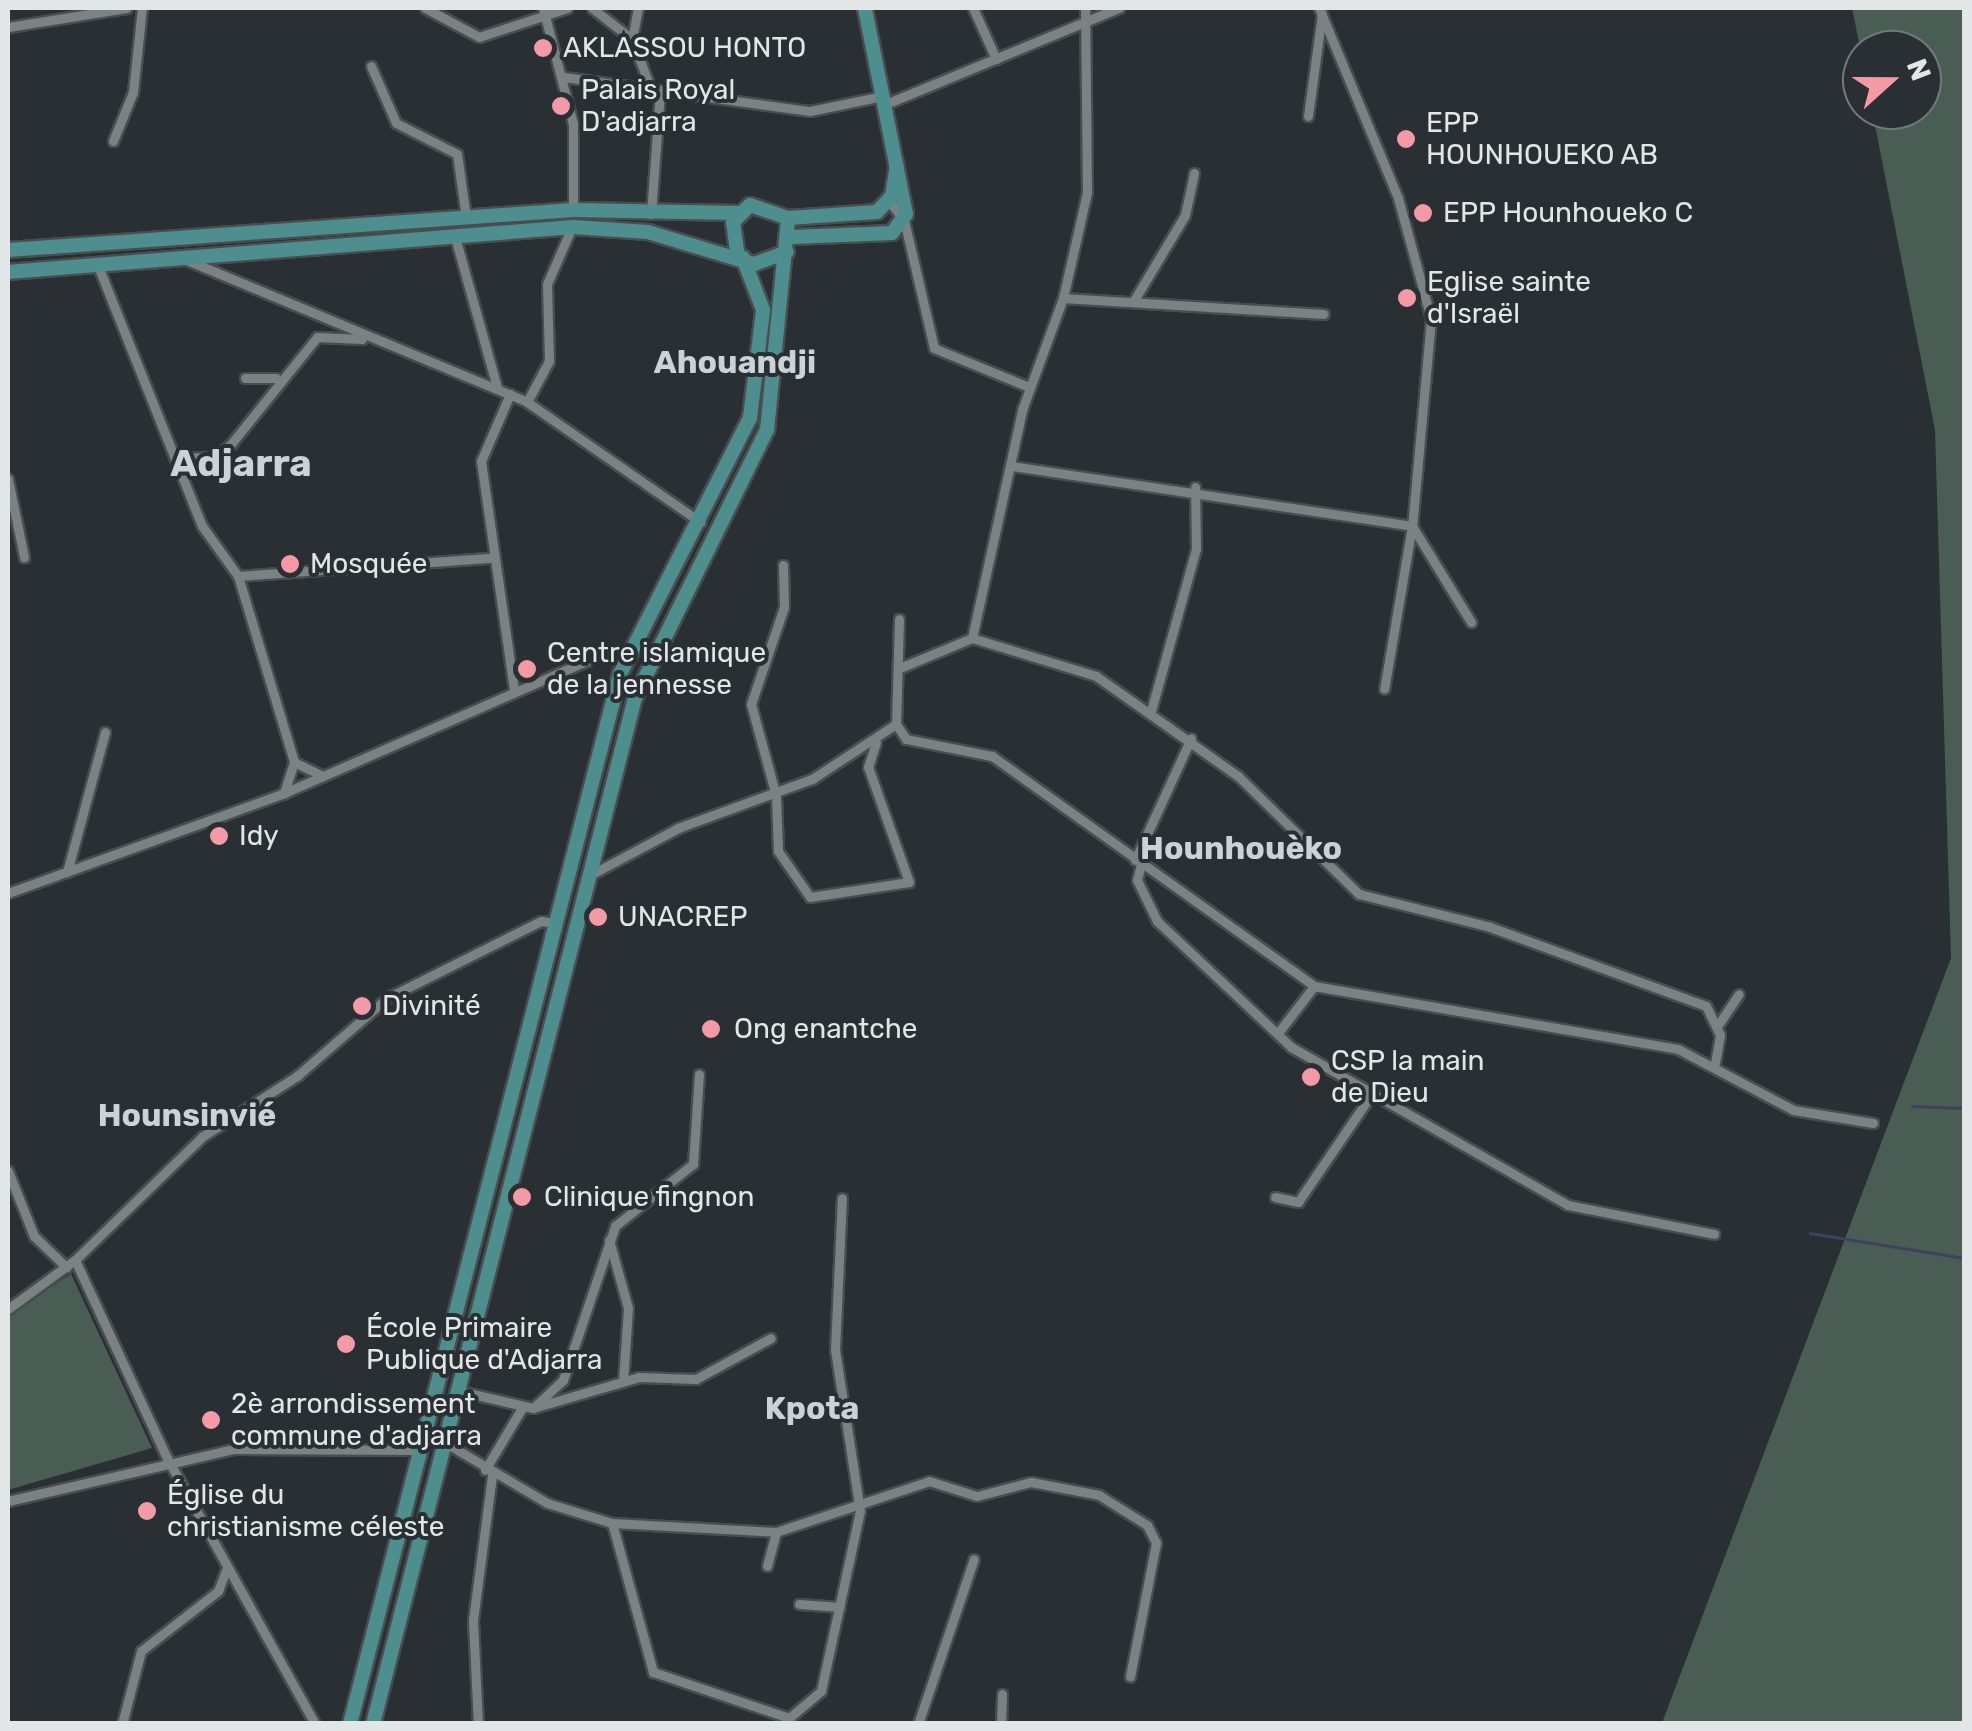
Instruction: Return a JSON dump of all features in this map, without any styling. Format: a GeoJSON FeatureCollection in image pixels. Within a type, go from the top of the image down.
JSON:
{"type":"FeatureCollection","features":[{"type":"Feature","properties":{"kind":"main road"},"geometry":{"type":"LineString","coordinates":[[8,272],[189,261],[573,227],[740,255],[766,264],[790,244],[892,233],[904,220],[899,150],[866,8]]}},
{"type":"Feature","properties":{"kind":"main road"},"geometry":{"type":"LineString","coordinates":[[8,250],[573,210],[738,213],[765,203],[788,218],[865,216],[889,201],[899,150]]}},
{"type":"Feature","properties":{"kind":"main road"},"geometry":{"type":"LineString","coordinates":[[350,1724],[620,674],[741,446],[758,379],[762,296],[731,232],[738,213]]}},
{"type":"Feature","properties":{"kind":"main road"},"geometry":{"type":"LineString","coordinates":[[378,1722],[455,1390],[651,656],[767,430],[790,244],[788,218]]}},
{"type":"Feature","properties":{"kind":"street"},"geometry":{"type":"LineString","coordinates":[[8,27],[126,8]]}},
{"type":"Feature","properties":{"kind":"street"},"geometry":{"type":"LineString","coordinates":[[113,141],[133,92],[142,8]]}},
{"type":"Feature","properties":{"kind":"street"},"geometry":{"type":"LineString","coordinates":[[425,8],[468,36],[548,18],[567,8]]}},
{"type":"Feature","properties":{"kind":"street"},"geometry":{"type":"LineString","coordinates":[[543,8],[564,77],[573,210]]}},
{"type":"Feature","properties":{"kind":"street"},"geometry":{"type":"LineString","coordinates":[[592,8],[632,39],[655,88],[651,214]]}},
{"type":"Feature","properties":{"kind":"street"},"geometry":{"type":"LineString","coordinates":[[632,39],[638,8]]}},
{"type":"Feature","properties":{"kind":"street"},"geometry":{"type":"LineString","coordinates":[[973,8],[996,58]]}},
{"type":"Feature","properties":{"kind":"street"},"geometry":{"type":"LineString","coordinates":[[972,638],[1030,387],[1063,298],[1087,192],[1085,8]]}},
{"type":"Feature","properties":{"kind":"street"},"geometry":{"type":"LineString","coordinates":[[564,77],[810,112],[887,99],[1120,8]]}},
{"type":"Feature","properties":{"kind":"street"},"geometry":{"type":"LineString","coordinates":[[1308,116],[1320,11]]}},
{"type":"Feature","properties":{"kind":"street"},"geometry":{"type":"LineString","coordinates":[[1320,11],[1398,198],[1431,318],[1412,526],[1384,689]]}},
{"type":"Feature","properties":{"kind":"street"},"geometry":{"type":"LineString","coordinates":[[371,66],[396,123],[457,154],[466,217]]}},
{"type":"Feature","properties":{"kind":"street"},"geometry":{"type":"LineString","coordinates":[[1133,302],[1184,215],[1194,172]]}},
{"type":"Feature","properties":{"kind":"street"},"geometry":{"type":"LineString","coordinates":[[889,201],[904,220],[934,348],[1030,387]]}},
{"type":"Feature","properties":{"kind":"street"},"geometry":{"type":"LineString","coordinates":[[527,402],[549,361],[550,264],[573,227]]}},
{"type":"Feature","properties":{"kind":"street"},"geometry":{"type":"LineString","coordinates":[[455,237],[497,387]]}},
{"type":"Feature","properties":{"kind":"street"},"geometry":{"type":"LineString","coordinates":[[189,261],[370,340],[527,402],[700,522]]}},
{"type":"Feature","properties":{"kind":"street"},"geometry":{"type":"LineString","coordinates":[[98,266],[180,458],[202,526],[238,576],[294,762],[284,793]]}},
{"type":"Feature","properties":{"kind":"street"},"geometry":{"type":"LineString","coordinates":[[1063,298],[1324,314]]}},
{"type":"Feature","properties":{"kind":"street"},"geometry":{"type":"LineString","coordinates":[[180,458],[215,456],[231,444],[260,416],[279,377],[317,337],[370,340]]}},
{"type":"Feature","properties":{"kind":"street"},"geometry":{"type":"LineString","coordinates":[[245,378],[279,377]]}},
{"type":"Feature","properties":{"kind":"street"},"geometry":{"type":"LineString","coordinates":[[510,394],[481,453],[490,558],[514,691]]}},
{"type":"Feature","properties":{"kind":"street"},"geometry":{"type":"LineString","coordinates":[[1012,466],[1194,487],[1412,526],[1471,622]]}},
{"type":"Feature","properties":{"kind":"street"},"geometry":{"type":"LineString","coordinates":[[8,479],[24,557]]}},
{"type":"Feature","properties":{"kind":"street"},"geometry":{"type":"LineString","coordinates":[[1151,711],[1196,549],[1194,487]]}},
{"type":"Feature","properties":{"kind":"street"},"geometry":{"type":"LineString","coordinates":[[238,576],[490,558]]}},
{"type":"Feature","properties":{"kind":"street"},"geometry":{"type":"LineString","coordinates":[[782,565],[784,607],[750,704],[776,796],[778,851],[810,897],[904,888],[908,877],[868,768],[876,742]]}},
{"type":"Feature","properties":{"kind":"street"},"geometry":{"type":"LineString","coordinates":[[898,619],[902,667],[896,724],[906,739],[992,756],[1314,986],[1678,1048],[1715,1063],[1793,1110],[1874,1123]]}},
{"type":"Feature","properties":{"kind":"street"},"geometry":{"type":"LineString","coordinates":[[902,667],[972,638],[1075,666],[1191,738],[1359,894],[1534,942],[1706,1006],[1718,1025]]}},
{"type":"Feature","properties":{"kind":"street"},"geometry":{"type":"LineString","coordinates":[[8,893],[284,793],[602,654]]}},
{"type":"Feature","properties":{"kind":"street"},"geometry":{"type":"LineString","coordinates":[[592,874],[692,822],[776,796],[876,742],[896,724]]}},
{"type":"Feature","properties":{"kind":"street"},"geometry":{"type":"LineString","coordinates":[[67,872],[104,732]]}},
{"type":"Feature","properties":{"kind":"street"},"geometry":{"type":"LineString","coordinates":[[1191,738],[1138,862],[1136,880],[1157,921],[1278,1033],[1568,1205],[1714,1234]]}},
{"type":"Feature","properties":{"kind":"street"},"geometry":{"type":"LineString","coordinates":[[294,762],[324,776]]}},
{"type":"Feature","properties":{"kind":"street"},"geometry":{"type":"LineString","coordinates":[[8,1309],[70,1263],[203,1136],[297,1076],[387,998],[540,921],[556,923]]}},
{"type":"Feature","properties":{"kind":"street"},"geometry":{"type":"LineString","coordinates":[[1278,1033],[1314,986]]}},
{"type":"Feature","properties":{"kind":"street"},"geometry":{"type":"LineString","coordinates":[[1715,1063],[1718,1025],[1739,994]]}},
{"type":"Feature","properties":{"kind":"street"},"geometry":{"type":"LineString","coordinates":[[478,1724],[473,1620],[488,1472],[528,1408],[564,1380],[609,1240],[640,1198],[690,1171],[699,1074]]}},
{"type":"Feature","properties":{"kind":"street"},"geometry":{"type":"LineString","coordinates":[[1275,1197],[1298,1202],[1372,1092]]}},
{"type":"Feature","properties":{"kind":"street"},"geometry":{"type":"LineString","coordinates":[[8,1171],[34,1236],[70,1263],[226,1570],[315,1724]]}},
{"type":"Feature","properties":{"kind":"street"},"geometry":{"type":"LineString","coordinates":[[612,1523],[653,1672],[789,1721],[821,1691],[860,1511],[835,1350],[842,1198]]}},
{"type":"Feature","properties":{"kind":"street"},"geometry":{"type":"LineString","coordinates":[[609,1240],[629,1320],[623,1381]]}},
{"type":"Feature","properties":{"kind":"street"},"geometry":{"type":"LineString","coordinates":[[455,1390],[528,1408],[623,1381],[696,1379],[772,1338]]}},
{"type":"Feature","properties":{"kind":"street"},"geometry":{"type":"LineString","coordinates":[[444,1442],[488,1472],[612,1523],[776,1532],[860,1511],[929,1481],[978,1496],[1052,1484],[1126,1510],[1156,1543],[1130,1677]]}},
{"type":"Feature","properties":{"kind":"street"},"geometry":{"type":"LineString","coordinates":[[8,1501],[167,1458],[287,1444],[420,1450]]}},
{"type":"Feature","properties":{"kind":"street"},"geometry":{"type":"LineString","coordinates":[[767,1566],[776,1532]]}},
{"type":"Feature","properties":{"kind":"street"},"geometry":{"type":"LineString","coordinates":[[918,1724],[974,1559]]}},
{"type":"Feature","properties":{"kind":"street"},"geometry":{"type":"LineString","coordinates":[[122,1724],[141,1651],[218,1591],[226,1570]]}},
{"type":"Feature","properties":{"kind":"street"},"geometry":{"type":"LineString","coordinates":[[800,1604],[840,1607]]}},
{"type":"Feature","properties":{"kind":"street"},"geometry":{"type":"LineString","coordinates":[[1001,1724],[1002,1694]]}},
{"type":"Feature","properties":{"kind":"green space"},"geometry":{"type":"Polygon","coordinates":[[[1852,8],[1964,8],[1964,1723],[1662,1723],[1951,958],[1935,430],[1876,130],[1942,130],[1942,30],[1856,30],[1852,8]]]}},
{"type":"Feature","properties":{"kind":"green space"},"geometry":{"type":"Polygon","coordinates":[[[71,1274],[152,1448],[8,1490],[8,1315],[71,1274]]]}},
{"type":"Feature","properties":{"kind":"waterway"},"geometry":{"type":"LineString","coordinates":[[1912,1106],[1964,1108]]}},
{"type":"Feature","properties":{"kind":"waterway"},"geometry":{"type":"LineString","coordinates":[[1810,1233],[1964,1258]]}},
{"type":"Feature","properties":{"kind":"place","name":"AKLASSOU HONTO"},"geometry":{"type":"Point","coordinates":[543,48]}},
{"type":"Feature","properties":{"kind":"place","name":"Palais Royal D'adjarra"},"geometry":{"type":"Point","coordinates":[561,106]}},
{"type":"Feature","properties":{"kind":"place","name":"EPP HOUNHOUEKO AB"},"geometry":{"type":"Point","coordinates":[1406,139]}},
{"type":"Feature","properties":{"kind":"place","name":"EPP Hounhoueko C"},"geometry":{"type":"Point","coordinates":[1423,213]}},
{"type":"Feature","properties":{"kind":"place","name":"Eglise sainte d'Israël"},"geometry":{"type":"Point","coordinates":[1407,298]}},
{"type":"Feature","properties":{"kind":"place","name":"Mosquée"},"geometry":{"type":"Point","coordinates":[290,564]}},
{"type":"Feature","properties":{"kind":"place","name":"Centre islamique de la jennesse"},"geometry":{"type":"Point","coordinates":[527,669]}},
{"type":"Feature","properties":{"kind":"place","name":"Idy"},"geometry":{"type":"Point","coordinates":[219,836]}},
{"type":"Feature","properties":{"kind":"place","name":"UNACREP"},"geometry":{"type":"Point","coordinates":[598,917]}},
{"type":"Feature","properties":{"kind":"place","name":"Divinité"},"geometry":{"type":"Point","coordinates":[362,1006]}},
{"type":"Feature","properties":{"kind":"place","name":"Ong enantche"},"geometry":{"type":"Point","coordinates":[711,1029]}},
{"type":"Feature","properties":{"kind":"place","name":"CSP la main de Dieu"},"geometry":{"type":"Point","coordinates":[1311,1077]}},
{"type":"Feature","properties":{"kind":"place","name":"Clinique fingnon"},"geometry":{"type":"Point","coordinates":[522,1197]}},
{"type":"Feature","properties":{"kind":"place","name":"École Primaire Publique d'Adjarra"},"geometry":{"type":"Point","coordinates":[346,1344]}},
{"type":"Feature","properties":{"kind":"place","name":"2è arrondissement commune d'adjarra"},"geometry":{"type":"Point","coordinates":[211,1420]}},
{"type":"Feature","properties":{"kind":"place","name":"Église du christianisme céleste"},"geometry":{"type":"Point","coordinates":[147,1511]}},
{"type":"Feature","properties":{"kind":"district","name":"Ahouandji"},"geometry":{"type":"Point","coordinates":[735,362]}},
{"type":"Feature","properties":{"kind":"district","name":"Adjarra"},"geometry":{"type":"Point","coordinates":[241,464]}},
{"type":"Feature","properties":{"kind":"district","name":"Hounhouèko"},"geometry":{"type":"Point","coordinates":[1241,848]}},
{"type":"Feature","properties":{"kind":"district","name":"Hounsinvié"},"geometry":{"type":"Point","coordinates":[187,1115]}},
{"type":"Feature","properties":{"kind":"district","name":"Kpota"},"geometry":{"type":"Point","coordinates":[812,1408]}}]}
